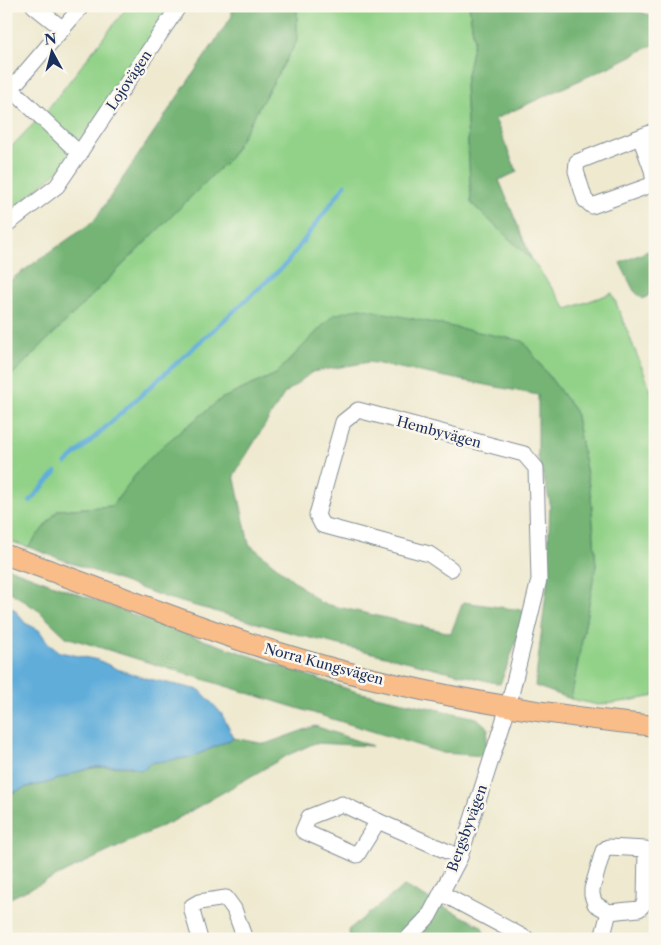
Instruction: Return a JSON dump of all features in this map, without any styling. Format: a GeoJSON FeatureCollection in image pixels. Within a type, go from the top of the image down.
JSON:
{"type":"FeatureCollection","features":[{"type":"Feature","properties":{"kind":"main road","name":"Norra Kungsvägen"},"geometry":{"type":"LineString","coordinates":[[13,557],[212,631],[332,668],[382,681],[508,707],[655,726]]}},
{"type":"Feature","properties":{"kind":"street"},"geometry":{"type":"LineString","coordinates":[[34,6],[63,29]]}},
{"type":"Feature","properties":{"kind":"street"},"geometry":{"type":"LineString","coordinates":[[80,154],[8,89],[82,6]]}},
{"type":"Feature","properties":{"kind":"street","name":"Lojovägen"},"geometry":{"type":"LineString","coordinates":[[6,224],[57,186],[179,6]]}},
{"type":"Feature","properties":{"kind":"street"},"geometry":{"type":"LineString","coordinates":[[640,137],[652,170],[654,184],[592,206],[585,200],[576,172],[577,162],[655,131]]}},
{"type":"Feature","properties":{"kind":"street","name":"Hembyvägen"},"geometry":{"type":"LineString","coordinates":[[451,569],[429,554],[322,525],[317,515],[343,422],[358,410],[524,454],[536,468],[539,580],[508,707]]}},
{"type":"Feature","properties":{"kind":"street","name":"Bergsbyvägen"},"geometry":{"type":"LineString","coordinates":[[407,939],[429,916],[460,857],[508,707]]}},
{"type":"Feature","properties":{"kind":"street"},"geometry":{"type":"LineString","coordinates":[[378,821],[357,855],[302,831],[308,818],[342,804],[460,857]]}},
{"type":"Feature","properties":{"kind":"street"},"geometry":{"type":"LineString","coordinates":[[608,847],[646,849],[645,902],[640,909],[609,912],[595,904],[592,895],[603,851],[608,847]]}},
{"type":"Feature","properties":{"kind":"street"},"geometry":{"type":"LineString","coordinates":[[441,893],[527,939]]}},
{"type":"Feature","properties":{"kind":"street"},"geometry":{"type":"LineString","coordinates":[[200,939],[192,906],[199,902],[226,898],[234,909],[245,939]]}},
{"type":"Feature","properties":{"kind":"street"},"geometry":{"type":"LineString","coordinates":[[602,939],[609,912]]}},
{"type":"Feature","properties":{"kind":"green space"},"geometry":{"type":"Polygon","coordinates":[[[128,6],[173,6],[63,167],[6,215],[6,152],[47,110],[128,6]]]}},
{"type":"Feature","properties":{"kind":"green space"},"geometry":{"type":"Polygon","coordinates":[[[232,6],[297,6],[297,41],[230,158],[6,381],[6,283],[94,221],[232,16],[232,6]]]}},
{"type":"Feature","properties":{"kind":"green space"},"geometry":{"type":"Polygon","coordinates":[[[297,6],[469,6],[474,40],[465,85],[471,203],[532,260],[567,309],[612,293],[655,400],[655,696],[598,705],[571,699],[596,566],[591,496],[575,411],[523,341],[333,315],[276,374],[221,399],[143,465],[112,506],[58,510],[28,547],[6,540],[6,381],[230,158],[297,41],[297,6]]]}},
{"type":"Feature","properties":{"kind":"green space"},"geometry":{"type":"Polygon","coordinates":[[[469,6],[624,6],[655,17],[655,44],[495,119],[517,172],[499,180],[532,260],[471,203],[465,85],[474,40],[469,6]]]}},
{"type":"Feature","properties":{"kind":"green space"},"geometry":{"type":"Polygon","coordinates":[[[655,248],[655,291],[643,299],[634,291],[620,263],[655,248]]]}},
{"type":"Feature","properties":{"kind":"green space"},"geometry":{"type":"Polygon","coordinates":[[[360,308],[523,341],[575,411],[591,496],[596,566],[571,699],[535,686],[547,585],[550,502],[538,457],[538,395],[369,362],[312,372],[284,394],[234,475],[249,544],[321,603],[451,633],[463,602],[528,611],[500,684],[303,636],[167,598],[28,547],[58,510],[112,506],[143,465],[166,443],[221,399],[276,374],[333,315],[360,308]]]}},
{"type":"Feature","properties":{"kind":"green space"},"geometry":{"type":"Polygon","coordinates":[[[6,567],[177,631],[357,692],[477,718],[488,728],[485,756],[443,753],[66,637],[39,611],[6,589],[6,567]]]}},
{"type":"Feature","properties":{"kind":"green space"},"geometry":{"type":"Polygon","coordinates":[[[315,726],[372,746],[315,743],[288,755],[175,820],[6,900],[6,796],[11,793],[88,769],[129,767],[145,769],[149,763],[192,757],[234,738],[265,744],[315,726]]]}},
{"type":"Feature","properties":{"kind":"green space"},"geometry":{"type":"Polygon","coordinates":[[[404,886],[481,926],[487,939],[351,939],[348,930],[404,886]]]}},
{"type":"Feature","properties":{"kind":"water"},"geometry":{"type":"Polygon","coordinates":[[[6,605],[14,609],[25,623],[39,630],[48,643],[59,652],[98,660],[117,669],[145,678],[200,690],[221,713],[234,738],[192,757],[149,763],[145,769],[140,770],[129,766],[95,767],[47,783],[27,787],[6,796],[6,605]]]}},
{"type":"Feature","properties":{"kind":"waterway"},"geometry":{"type":"LineString","coordinates":[[66,463],[286,264],[345,185]]}},
{"type":"Feature","properties":{"kind":"waterway"},"geometry":{"type":"LineString","coordinates":[[30,501],[56,472]]}}]}
